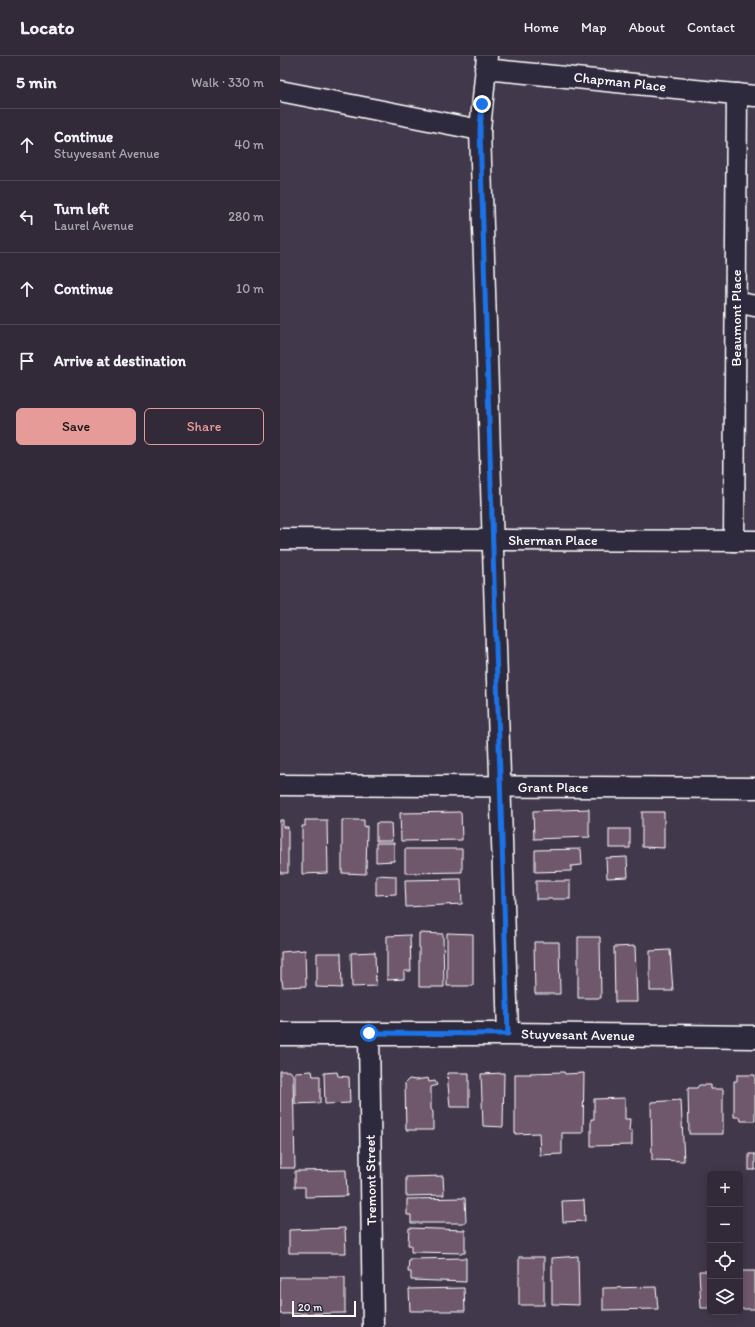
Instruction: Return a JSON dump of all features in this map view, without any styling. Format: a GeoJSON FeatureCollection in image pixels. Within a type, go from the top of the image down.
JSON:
{"type":"FeatureCollection","features":[{"type":"Feature","properties":{"kind":"main road","name":"Stuyvesant Avenue"},"geometry":{"type":"LineString","coordinates":[[280,1034],[369,1033],[755,1037]]}},
{"type":"Feature","properties":{"kind":"street","name":"Chapman Place"},"geometry":{"type":"LineString","coordinates":[[486,62],[746,95]]}},
{"type":"Feature","properties":{"kind":"street"},"geometry":{"type":"LineString","coordinates":[[486,62],[480,130],[508,1034]]}},
{"type":"Feature","properties":{"kind":"street"},"geometry":{"type":"LineString","coordinates":[[280,91],[480,130]]}},
{"type":"Feature","properties":{"kind":"street","name":"Beaumont Place"},"geometry":{"type":"LineString","coordinates":[[734,541],[736,302],[746,95]]}},
{"type":"Feature","properties":{"kind":"street"},"geometry":{"type":"LineString","coordinates":[[736,302],[755,306]]}},
{"type":"Feature","properties":{"kind":"street","name":"Sherman Place"},"geometry":{"type":"LineString","coordinates":[[280,539],[755,541]]}},
{"type":"Feature","properties":{"kind":"street","name":"Grant Place"},"geometry":{"type":"LineString","coordinates":[[280,785],[755,788]]}},
{"type":"Feature","properties":{"kind":"street","name":"Tremont Street"},"geometry":{"type":"LineString","coordinates":[[369,1033],[373,1327]]}},
{"type":"Feature","properties":{"kind":"building"},"geometry":{"type":"Polygon","coordinates":[[[589,809],[590,837],[534,839],[533,811],[589,809]]]}},
{"type":"Feature","properties":{"kind":"building"},"geometry":{"type":"Polygon","coordinates":[[[461,812],[462,840],[401,841],[400,813],[461,812]]]}},
{"type":"Feature","properties":{"kind":"building"},"geometry":{"type":"Polygon","coordinates":[[[642,812],[664,812],[664,848],[642,847],[642,812]]]}},
{"type":"Feature","properties":{"kind":"building"},"geometry":{"type":"Polygon","coordinates":[[[280,820],[283,820],[283,827],[288,827],[288,873],[280,873],[280,820]]]}},
{"type":"Feature","properties":{"kind":"building"},"geometry":{"type":"Polygon","coordinates":[[[305,820],[327,820],[328,873],[302,874],[302,826],[305,826],[305,820]]]}},
{"type":"Feature","properties":{"kind":"building"},"geometry":{"type":"Polygon","coordinates":[[[342,820],[364,820],[364,827],[367,826],[366,874],[342,873],[342,820]]]}},
{"type":"Feature","properties":{"kind":"building"},"geometry":{"type":"Polygon","coordinates":[[[376,823],[391,823],[392,841],[376,841],[376,823]]]}},
{"type":"Feature","properties":{"kind":"building"},"geometry":{"type":"Polygon","coordinates":[[[609,829],[630,829],[630,848],[609,848],[609,829]]]}},
{"type":"Feature","properties":{"kind":"building"},"geometry":{"type":"Polygon","coordinates":[[[376,843],[394,843],[394,861],[376,862],[376,843]]]}},
{"type":"Feature","properties":{"kind":"building"},"geometry":{"type":"Polygon","coordinates":[[[405,849],[462,849],[462,872],[405,873],[405,849]]]}},
{"type":"Feature","properties":{"kind":"building"},"geometry":{"type":"Polygon","coordinates":[[[581,849],[582,865],[571,866],[571,871],[535,872],[535,850],[581,849]]]}},
{"type":"Feature","properties":{"kind":"building"},"geometry":{"type":"Polygon","coordinates":[[[627,857],[628,877],[607,878],[606,858],[627,857]]]}},
{"type":"Feature","properties":{"kind":"building"},"geometry":{"type":"Polygon","coordinates":[[[376,875],[396,876],[396,894],[376,895],[376,875]]]}},
{"type":"Feature","properties":{"kind":"building"},"geometry":{"type":"Polygon","coordinates":[[[461,879],[462,904],[406,907],[405,880],[461,879]]]}},
{"type":"Feature","properties":{"kind":"building"},"geometry":{"type":"Polygon","coordinates":[[[536,881],[570,881],[570,899],[536,899],[536,881]]]}},
{"type":"Feature","properties":{"kind":"building"},"geometry":{"type":"Polygon","coordinates":[[[419,933],[443,934],[444,987],[419,987],[419,933]]]}},
{"type":"Feature","properties":{"kind":"building"},"geometry":{"type":"Polygon","coordinates":[[[447,933],[473,934],[473,986],[447,986],[447,933]]]}},
{"type":"Feature","properties":{"kind":"building"},"geometry":{"type":"Polygon","coordinates":[[[410,935],[411,971],[404,971],[404,979],[387,980],[387,936],[410,935]]]}},
{"type":"Feature","properties":{"kind":"building"},"geometry":{"type":"Polygon","coordinates":[[[578,937],[600,937],[601,998],[578,998],[578,937]]]}},
{"type":"Feature","properties":{"kind":"building"},"geometry":{"type":"Polygon","coordinates":[[[534,942],[559,942],[560,994],[535,994],[534,942]]]}},
{"type":"Feature","properties":{"kind":"building"},"geometry":{"type":"Polygon","coordinates":[[[635,946],[637,1002],[615,1002],[614,947],[635,946]]]}},
{"type":"Feature","properties":{"kind":"building"},"geometry":{"type":"Polygon","coordinates":[[[305,950],[306,986],[283,987],[281,980],[281,952],[305,950]]]}},
{"type":"Feature","properties":{"kind":"building"},"geometry":{"type":"Polygon","coordinates":[[[670,950],[673,991],[650,991],[650,951],[670,950]]]}},
{"type":"Feature","properties":{"kind":"building"},"geometry":{"type":"Polygon","coordinates":[[[375,952],[376,986],[352,987],[351,953],[375,952]]]}},
{"type":"Feature","properties":{"kind":"building"},"geometry":{"type":"Polygon","coordinates":[[[317,953],[341,953],[342,988],[316,987],[317,953]]]}},
{"type":"Feature","properties":{"kind":"building"},"geometry":{"type":"Polygon","coordinates":[[[280,1071],[290,1071],[293,1075],[295,1168],[280,1168],[280,1071]]]}},
{"type":"Feature","properties":{"kind":"building"},"geometry":{"type":"Polygon","coordinates":[[[312,1071],[313,1076],[320,1076],[320,1103],[295,1104],[295,1072],[312,1071]]]}},
{"type":"Feature","properties":{"kind":"building"},"geometry":{"type":"Polygon","coordinates":[[[337,1072],[338,1076],[349,1077],[350,1103],[325,1104],[324,1073],[337,1072]]]}},
{"type":"Feature","properties":{"kind":"building"},"geometry":{"type":"Polygon","coordinates":[[[564,1072],[565,1074],[584,1073],[583,1133],[562,1133],[562,1154],[540,1155],[539,1133],[515,1134],[515,1074],[564,1072]]]}},
{"type":"Feature","properties":{"kind":"building"},"geometry":{"type":"Polygon","coordinates":[[[447,1073],[469,1073],[469,1107],[450,1107],[447,1073]]]}},
{"type":"Feature","properties":{"kind":"building"},"geometry":{"type":"Polygon","coordinates":[[[504,1073],[503,1127],[483,1126],[481,1074],[504,1073]]]}},
{"type":"Feature","properties":{"kind":"building"},"geometry":{"type":"Polygon","coordinates":[[[737,1075],[755,1075],[755,1121],[741,1121],[740,1117],[734,1117],[734,1081],[737,1081],[737,1075]]]}},
{"type":"Feature","properties":{"kind":"building"},"geometry":{"type":"Polygon","coordinates":[[[428,1078],[429,1082],[435,1081],[437,1085],[431,1087],[433,1130],[406,1130],[405,1083],[409,1079],[416,1080],[428,1078]]]}},
{"type":"Feature","properties":{"kind":"building"},"geometry":{"type":"Polygon","coordinates":[[[699,1085],[711,1085],[711,1089],[723,1089],[723,1134],[689,1134],[688,1088],[697,1088],[699,1085]]]}},
{"type":"Feature","properties":{"kind":"building"},"geometry":{"type":"Polygon","coordinates":[[[625,1098],[625,1119],[630,1119],[629,1131],[632,1131],[632,1145],[591,1146],[591,1119],[594,1119],[594,1099],[625,1098]]]}},
{"type":"Feature","properties":{"kind":"building"},"geometry":{"type":"Polygon","coordinates":[[[681,1100],[684,1161],[652,1160],[651,1102],[681,1100]]]}},
{"type":"Feature","properties":{"kind":"building"},"geometry":{"type":"Polygon","coordinates":[[[749,1154],[755,1154],[755,1170],[749,1170],[749,1154]]]}},
{"type":"Feature","properties":{"kind":"building"},"geometry":{"type":"Polygon","coordinates":[[[346,1170],[347,1196],[305,1197],[305,1187],[295,1187],[295,1171],[346,1170]]]}},
{"type":"Feature","properties":{"kind":"building"},"geometry":{"type":"Polygon","coordinates":[[[443,1176],[444,1195],[406,1196],[406,1177],[443,1176]]]}},
{"type":"Feature","properties":{"kind":"building"},"geometry":{"type":"Polygon","coordinates":[[[465,1198],[466,1223],[411,1223],[411,1215],[407,1215],[407,1199],[465,1198]]]}},
{"type":"Feature","properties":{"kind":"building"},"geometry":{"type":"Polygon","coordinates":[[[584,1200],[585,1221],[563,1222],[562,1201],[584,1200]]]}},
{"type":"Feature","properties":{"kind":"building"},"geometry":{"type":"Polygon","coordinates":[[[345,1228],[346,1253],[289,1253],[289,1230],[345,1228]]]}},
{"type":"Feature","properties":{"kind":"building"},"geometry":{"type":"Polygon","coordinates":[[[409,1228],[465,1230],[465,1253],[411,1252],[411,1245],[408,1245],[409,1228]]]}},
{"type":"Feature","properties":{"kind":"building"},"geometry":{"type":"Polygon","coordinates":[[[578,1256],[579,1305],[552,1304],[552,1258],[578,1256]]]}},
{"type":"Feature","properties":{"kind":"building"},"geometry":{"type":"Polygon","coordinates":[[[519,1257],[544,1257],[544,1305],[519,1305],[519,1257]]]}},
{"type":"Feature","properties":{"kind":"building"},"geometry":{"type":"Polygon","coordinates":[[[466,1258],[466,1282],[411,1280],[411,1272],[408,1272],[409,1259],[466,1258]]]}},
{"type":"Feature","properties":{"kind":"building"},"geometry":{"type":"Polygon","coordinates":[[[699,1271],[707,1271],[707,1308],[701,1308],[699,1271]]]}},
{"type":"Feature","properties":{"kind":"building"},"geometry":{"type":"Polygon","coordinates":[[[743,1271],[755,1271],[755,1309],[743,1309],[743,1271]]]}},
{"type":"Feature","properties":{"kind":"building"},"geometry":{"type":"Polygon","coordinates":[[[280,1277],[345,1277],[345,1313],[280,1314],[280,1277]]]}},
{"type":"Feature","properties":{"kind":"building"},"geometry":{"type":"Polygon","coordinates":[[[656,1287],[658,1309],[603,1310],[603,1288],[656,1287]]]}},
{"type":"Feature","properties":{"kind":"building"},"geometry":{"type":"Polygon","coordinates":[[[464,1288],[465,1311],[410,1311],[409,1289],[464,1288]]]}},
{"type":"Feature","properties":{"kind":"route"},"geometry":{"type":"LineString","coordinates":[[369,1033],[508,1034],[480,130],[482,104]]}}]}
